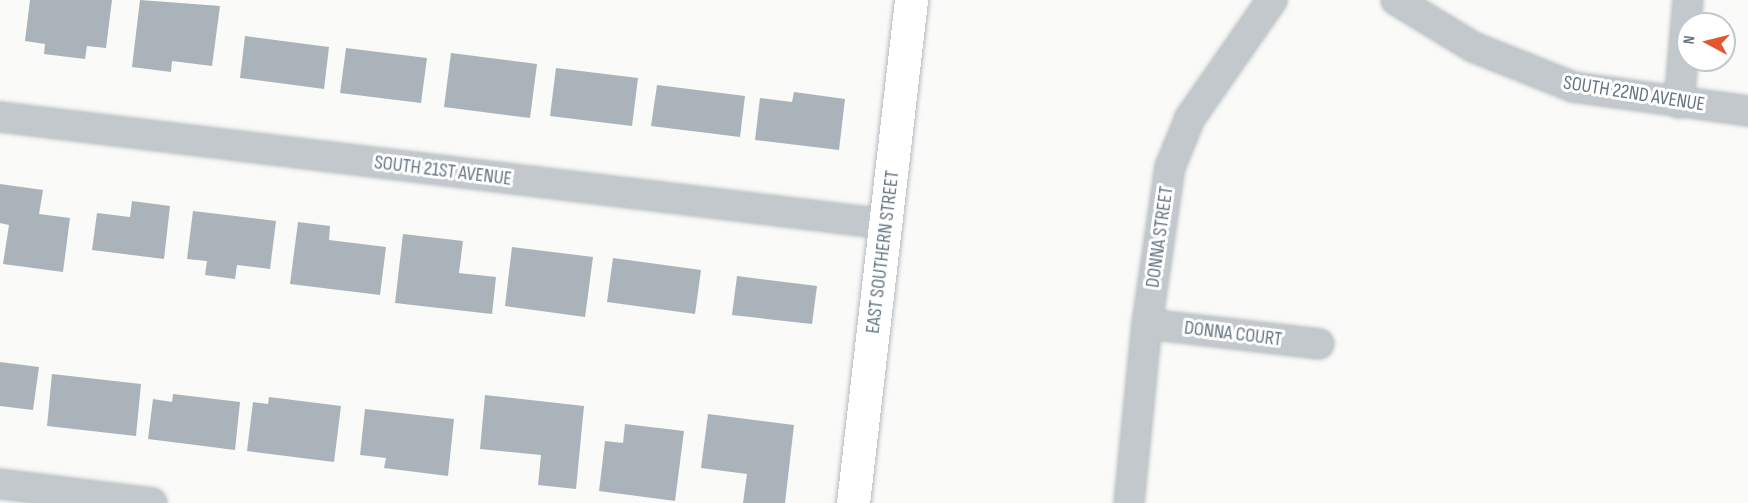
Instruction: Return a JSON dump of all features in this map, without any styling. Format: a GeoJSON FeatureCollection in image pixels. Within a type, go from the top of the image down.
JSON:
{"type":"FeatureCollection","features":[{"type":"Feature","properties":{"kind":"street","name":"EAST SOUTHERN STREET"},"geometry":{"type":"LineString","coordinates":[[853,503],[911,0]]}},
{"type":"Feature","properties":{"kind":"street","name":"DONNA STREET"},"geometry":{"type":"LineString","coordinates":[[1129,503],[1147,324],[1170,167],[1191,118],[1272,0]]}},
{"type":"Feature","properties":{"kind":"street","name":"SOUTH 22ND AVENUE"},"geometry":{"type":"LineString","coordinates":[[1396,0],[1473,47],[1517,68],[1573,87],[1748,111]]}},
{"type":"Feature","properties":{"kind":"street"},"geometry":{"type":"LineString","coordinates":[[1679,103],[1688,0]]}},
{"type":"Feature","properties":{"kind":"street","name":"SOUTH 21ST AVENUE"},"geometry":{"type":"LineString","coordinates":[[0,117],[886,224]]}},
{"type":"Feature","properties":{"kind":"street","name":"DONNA COURT"},"geometry":{"type":"LineString","coordinates":[[1147,324],[1319,344]]}},
{"type":"Feature","properties":{"kind":"street"},"geometry":{"type":"LineString","coordinates":[[0,484],[152,503]]}},
{"type":"Feature","properties":{"kind":"building"},"geometry":{"type":"Polygon","coordinates":[[[30,0],[112,0],[106,48],[87,46],[85,59],[44,54],[45,44],[25,41],[30,0]]]}},
{"type":"Feature","properties":{"kind":"building"},"geometry":{"type":"Polygon","coordinates":[[[140,0],[220,6],[212,66],[172,61],[171,72],[132,67],[140,0]]]}},
{"type":"Feature","properties":{"kind":"building"},"geometry":{"type":"Polygon","coordinates":[[[245,36],[329,47],[324,89],[240,78],[245,36]]]}},
{"type":"Feature","properties":{"kind":"building"},"geometry":{"type":"Polygon","coordinates":[[[346,48],[427,58],[421,103],[340,93],[346,48]]]}},
{"type":"Feature","properties":{"kind":"building"},"geometry":{"type":"Polygon","coordinates":[[[451,53],[537,64],[530,118],[444,107],[451,53]]]}},
{"type":"Feature","properties":{"kind":"building"},"geometry":{"type":"Polygon","coordinates":[[[556,68],[638,78],[632,126],[550,116],[556,68]]]}},
{"type":"Feature","properties":{"kind":"building"},"geometry":{"type":"Polygon","coordinates":[[[657,85],[745,96],[740,137],[651,126],[657,85]]]}},
{"type":"Feature","properties":{"kind":"building"},"geometry":{"type":"Polygon","coordinates":[[[794,92],[845,99],[839,150],[755,140],[760,98],[792,102],[794,92]]]}},
{"type":"Feature","properties":{"kind":"building"},"geometry":{"type":"Polygon","coordinates":[[[0,184],[43,190],[39,214],[70,218],[63,272],[3,264],[9,225],[0,223],[0,184]]]}},
{"type":"Feature","properties":{"kind":"building"},"geometry":{"type":"Polygon","coordinates":[[[132,201],[170,206],[164,259],[92,250],[97,213],[130,217],[132,201]]]}},
{"type":"Feature","properties":{"kind":"building"},"geometry":{"type":"Polygon","coordinates":[[[193,211],[276,221],[270,269],[237,265],[235,279],[205,275],[207,261],[187,259],[193,211]]]}},
{"type":"Feature","properties":{"kind":"building"},"geometry":{"type":"Polygon","coordinates":[[[298,222],[330,226],[329,240],[386,247],[380,295],[290,284],[298,222]]]}},
{"type":"Feature","properties":{"kind":"building"},"geometry":{"type":"Polygon","coordinates":[[[403,234],[463,241],[459,273],[496,277],[492,314],[395,303],[403,234]]]}},
{"type":"Feature","properties":{"kind":"building"},"geometry":{"type":"Polygon","coordinates":[[[512,247],[593,257],[585,317],[505,306],[512,247]]]}},
{"type":"Feature","properties":{"kind":"building"},"geometry":{"type":"Polygon","coordinates":[[[613,258],[701,270],[695,314],[607,302],[613,258]]]}},
{"type":"Feature","properties":{"kind":"building"},"geometry":{"type":"Polygon","coordinates":[[[737,276],[817,286],[812,324],[732,315],[737,276]]]}},
{"type":"Feature","properties":{"kind":"building"},"geometry":{"type":"Polygon","coordinates":[[[0,362],[39,367],[33,410],[0,406],[0,362]]]}},
{"type":"Feature","properties":{"kind":"building"},"geometry":{"type":"Polygon","coordinates":[[[52,374],[141,384],[136,436],[47,426],[52,374]]]}},
{"type":"Feature","properties":{"kind":"building"},"geometry":{"type":"Polygon","coordinates":[[[173,394],[240,402],[235,450],[148,439],[153,399],[172,402],[173,394]]]}},
{"type":"Feature","properties":{"kind":"building"},"geometry":{"type":"Polygon","coordinates":[[[485,395],[584,406],[576,489],[538,485],[541,455],[480,449],[485,395]]]}},
{"type":"Feature","properties":{"kind":"building"},"geometry":{"type":"Polygon","coordinates":[[[269,397],[341,406],[334,462],[247,451],[253,402],[268,404],[269,397]]]}},
{"type":"Feature","properties":{"kind":"building"},"geometry":{"type":"Polygon","coordinates":[[[365,409],[454,419],[448,476],[384,468],[386,458],[360,455],[365,409]]]}},
{"type":"Feature","properties":{"kind":"building"},"geometry":{"type":"Polygon","coordinates":[[[708,414],[794,425],[785,503],[743,503],[747,474],[701,468],[708,414]]]}},
{"type":"Feature","properties":{"kind":"building"},"geometry":{"type":"Polygon","coordinates":[[[625,424],[684,431],[675,501],[599,491],[605,441],[623,443],[625,424]]]}}]}
